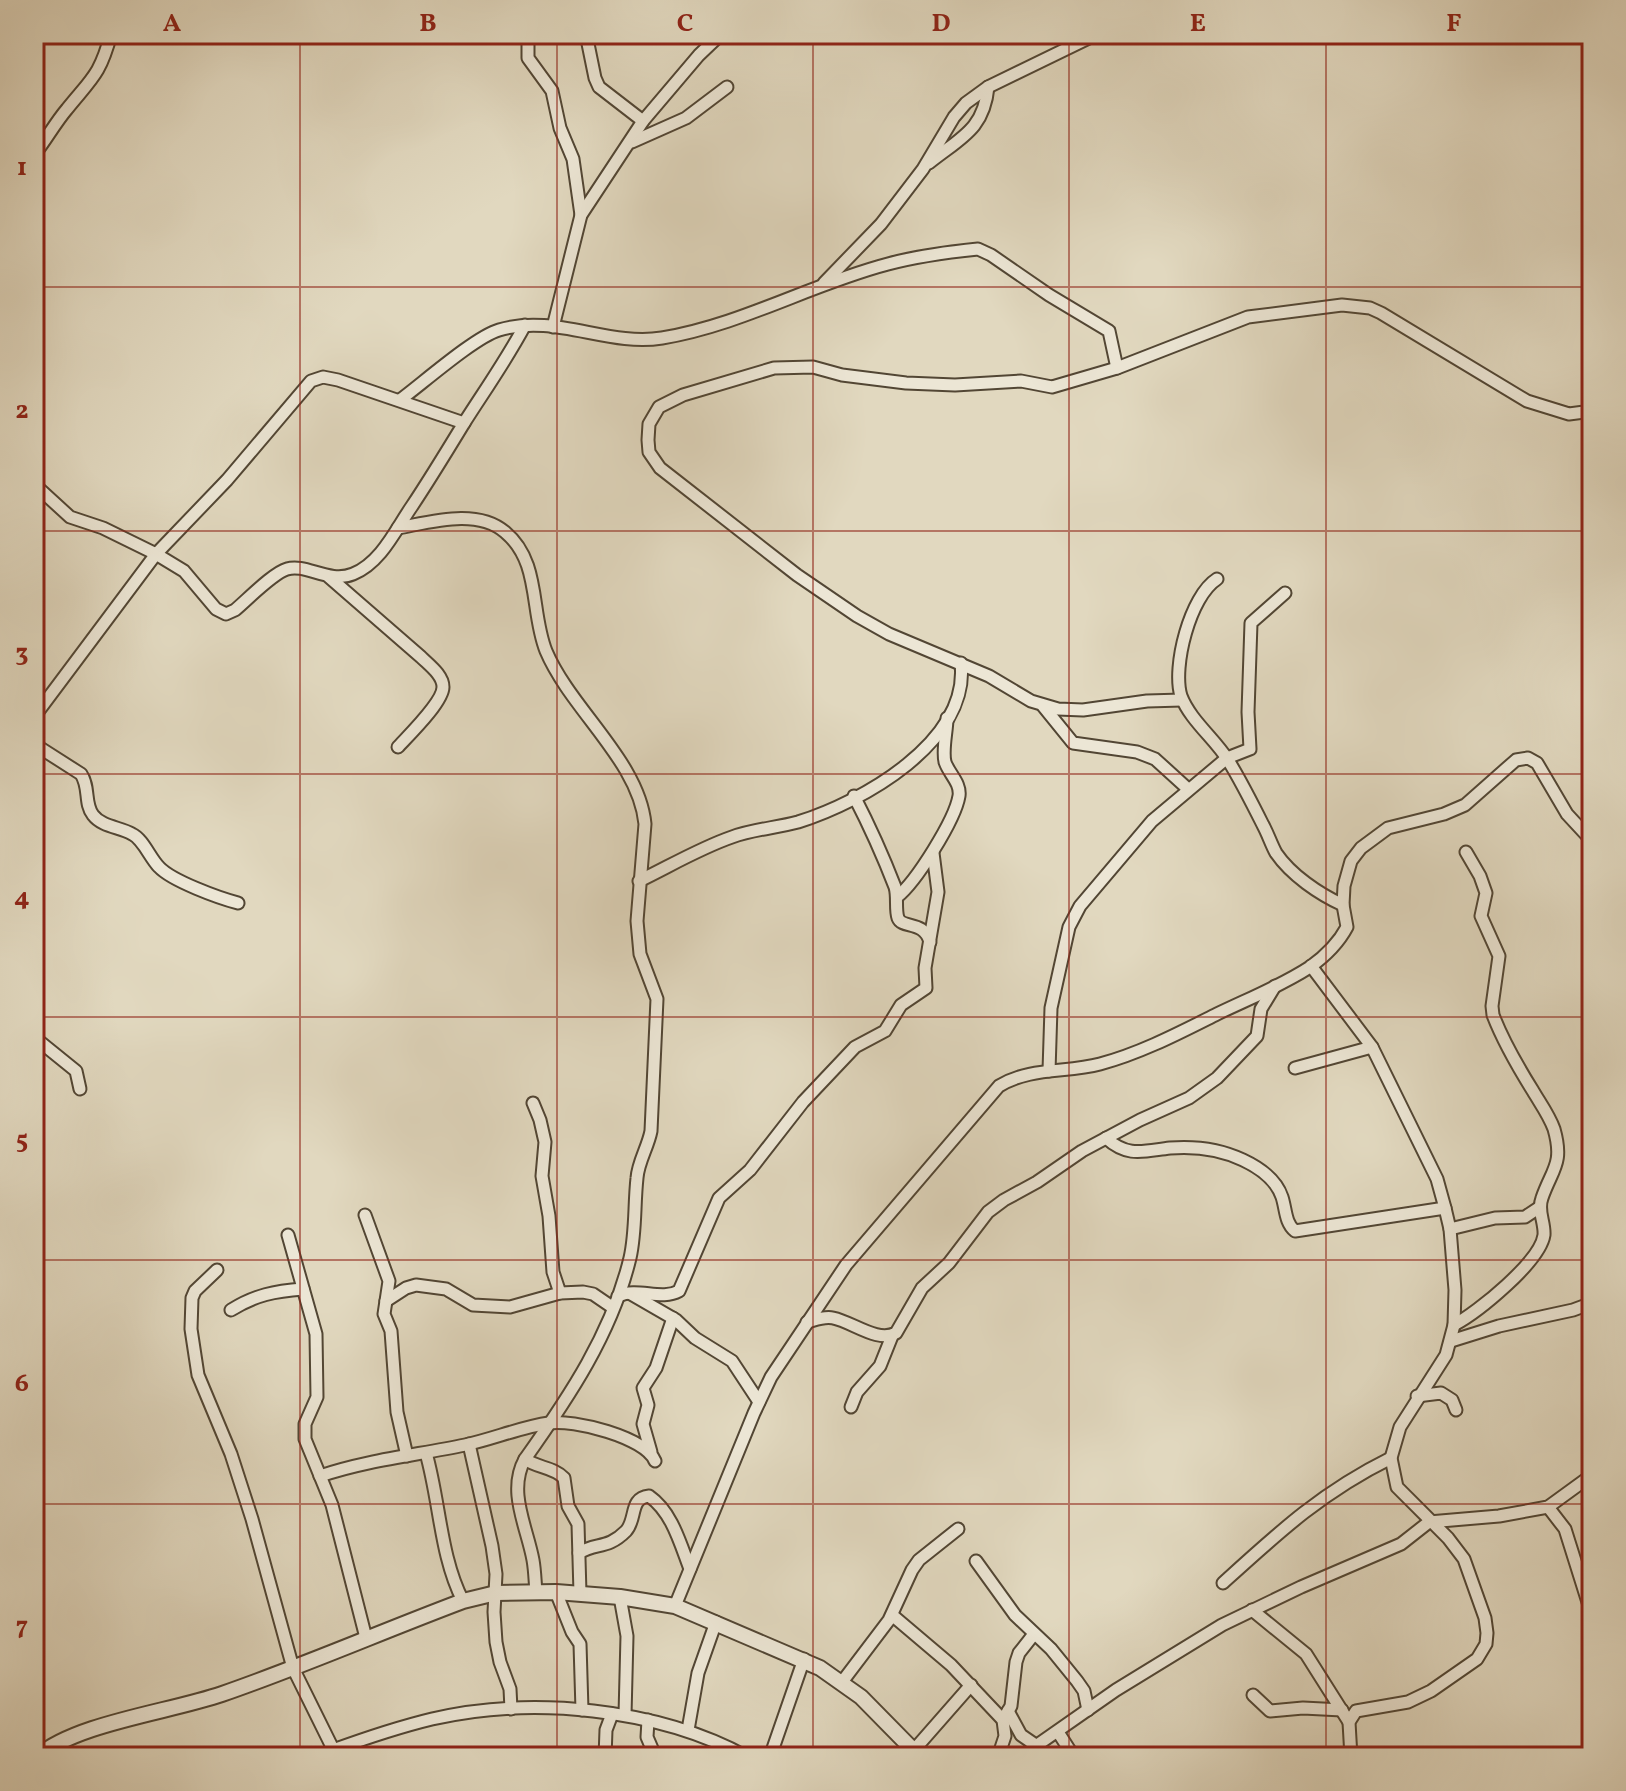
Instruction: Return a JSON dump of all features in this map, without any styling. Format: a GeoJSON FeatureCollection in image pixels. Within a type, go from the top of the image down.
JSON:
{"type":"FeatureCollection","features":[{"type":"Feature","properties":{"kind":"street"},"geometry":{"type":"LineString","coordinates":[[34,155],[97,74],[111,34]]}},
{"type":"Feature","properties":{"kind":"street"},"geometry":{"type":"LineString","coordinates":[[528,34],[528,58],[552,91],[560,128],[573,159],[581,215]]}},
{"type":"Feature","properties":{"kind":"street"},"geometry":{"type":"LineString","coordinates":[[586,34],[599,87],[643,121]]}},
{"type":"Feature","properties":{"kind":"street"},"geometry":{"type":"LineString","coordinates":[[553,327],[581,215],[643,121],[721,34]]}},
{"type":"Feature","properties":{"kind":"street"},"geometry":{"type":"LineString","coordinates":[[821,286],[868,239],[923,169],[954,117],[988,87],[1097,34]]}},
{"type":"Feature","properties":{"kind":"street"},"geometry":{"type":"LineString","coordinates":[[628,144],[686,118],[727,87]]}},
{"type":"Feature","properties":{"kind":"street"},"geometry":{"type":"LineString","coordinates":[[923,169],[979,120],[988,87]]}},
{"type":"Feature","properties":{"kind":"street"},"geometry":{"type":"LineString","coordinates":[[400,400],[494,331],[525,325],[638,340],[659,339],[709,329],[821,286],[889,264],[978,249],[1102,325],[1109,331],[1117,368]]}},
{"type":"Feature","properties":{"kind":"street"},"geometry":{"type":"LineString","coordinates":[[1182,700],[1147,701],[1083,710],[1043,706],[961,663],[889,634],[797,575],[660,468],[649,452],[649,424],[659,407],[683,395],[774,368],[813,367],[842,375],[906,383],[955,385],[1021,381],[1052,387],[1117,368],[1248,317],[1356,305],[1381,313],[1527,401],[1569,414],[1592,411]]}},
{"type":"Feature","properties":{"kind":"street"},"geometry":{"type":"LineString","coordinates":[[34,484],[70,517],[103,528],[184,571],[216,609],[226,614],[284,570],[297,568],[328,576],[353,574],[380,552],[432,479],[525,325]]}},
{"type":"Feature","properties":{"kind":"street"},"geometry":{"type":"LineString","coordinates":[[34,717],[156,554],[227,480],[311,381],[323,377],[338,380],[464,423]]}},
{"type":"Feature","properties":{"kind":"street"},"geometry":{"type":"LineString","coordinates":[[398,528],[453,519],[474,520],[503,530],[518,545],[530,570],[546,650],[563,682],[640,797],[645,824],[637,921],[638,944],[657,999],[651,1131],[637,1175],[633,1241],[619,1299],[596,1349],[519,1473],[519,1509],[532,1557],[536,1592]]}},
{"type":"Feature","properties":{"kind":"street"},"geometry":{"type":"LineString","coordinates":[[328,576],[434,669],[443,685],[429,712],[398,747]]}},
{"type":"Feature","properties":{"kind":"street"},"geometry":{"type":"LineString","coordinates":[[1217,579],[1205,586],[1188,620],[1180,671],[1182,700],[1227,758],[1277,854],[1309,884],[1343,905]]}},
{"type":"Feature","properties":{"kind":"street"},"geometry":{"type":"LineString","coordinates":[[1049,1071],[1051,1008],[1074,915],[1152,821],[1227,758],[1251,748],[1248,712],[1251,623],[1285,593]]}},
{"type":"Feature","properties":{"kind":"street"},"geometry":{"type":"LineString","coordinates":[[639,881],[734,836],[798,822],[905,768],[924,749],[959,696],[961,663]]}},
{"type":"Feature","properties":{"kind":"street"},"geometry":{"type":"LineString","coordinates":[[1043,706],[1073,743],[1137,752],[1155,759],[1188,789]]}},
{"type":"Feature","properties":{"kind":"street"},"geometry":{"type":"LineString","coordinates":[[897,897],[933,853],[959,796],[957,784],[944,760],[947,718]]}},
{"type":"Feature","properties":{"kind":"street"},"geometry":{"type":"LineString","coordinates":[[34,744],[81,774],[86,781],[92,814],[104,823],[136,835],[163,871],[213,897],[238,903]]}},
{"type":"Feature","properties":{"kind":"street"},"geometry":{"type":"LineString","coordinates":[[675,1606],[771,1377],[806,1322],[866,1241],[988,1097],[1011,1079],[1097,1065],[1129,1055],[1311,966],[1347,927],[1343,905],[1347,874],[1361,848],[1388,828],[1444,814],[1465,805],[1516,760],[1528,758],[1537,763],[1567,814],[1592,841]]}},
{"type":"Feature","properties":{"kind":"street"},"geometry":{"type":"LineString","coordinates":[[854,796],[873,832],[897,897],[899,921],[922,928],[930,942]]}},
{"type":"Feature","properties":{"kind":"street"},"geometry":{"type":"LineString","coordinates":[[1454,1325],[1498,1293],[1537,1250],[1544,1236],[1540,1207],[1542,1198],[1557,1168],[1556,1140],[1547,1113],[1531,1089],[1493,1015],[1499,956],[1481,916],[1486,893],[1466,852]]}},
{"type":"Feature","properties":{"kind":"street"},"geometry":{"type":"LineString","coordinates":[[619,1299],[672,1294],[683,1285],[719,1198],[750,1170],[803,1102],[855,1047],[885,1031],[901,1005],[926,988],[925,968],[938,892],[933,853]]}},
{"type":"Feature","properties":{"kind":"street"},"geometry":{"type":"LineString","coordinates":[[1311,966],[1372,1047],[1437,1179],[1445,1208],[1450,1229],[1455,1290],[1451,1341],[1437,1371],[1417,1396],[1400,1427],[1391,1458],[1397,1487],[1448,1538],[1464,1559],[1485,1618],[1486,1644],[1477,1659],[1420,1698],[1356,1711],[1349,1722]]}},
{"type":"Feature","properties":{"kind":"street"},"geometry":{"type":"LineString","coordinates":[[851,1407],[857,1392],[876,1374],[892,1336],[900,1329],[915,1297],[949,1263],[988,1212],[1082,1151],[1189,1098],[1217,1078],[1257,1036],[1261,1009],[1275,986]]}},
{"type":"Feature","properties":{"kind":"street"},"geometry":{"type":"LineString","coordinates":[[34,1037],[76,1071],[80,1089]]}},
{"type":"Feature","properties":{"kind":"street"},"geometry":{"type":"LineString","coordinates":[[1295,1068],[1372,1047]]}},
{"type":"Feature","properties":{"kind":"street"},"geometry":{"type":"LineString","coordinates":[[533,1103],[545,1142],[542,1176],[549,1216],[553,1272],[560,1293]]}},
{"type":"Feature","properties":{"kind":"street"},"geometry":{"type":"LineString","coordinates":[[1106,1138],[1123,1150],[1136,1154],[1170,1148],[1206,1148],[1246,1161],[1272,1179],[1282,1197],[1289,1224],[1295,1231],[1445,1208]]}},
{"type":"Feature","properties":{"kind":"street"},"geometry":{"type":"LineString","coordinates":[[1450,1229],[1495,1218],[1520,1219],[1540,1207]]}},
{"type":"Feature","properties":{"kind":"street"},"geometry":{"type":"LineString","coordinates":[[365,1215],[389,1281],[384,1318],[391,1331],[397,1412],[407,1456]]}},
{"type":"Feature","properties":{"kind":"street"},"geometry":{"type":"LineString","coordinates":[[288,1235],[316,1334],[317,1389],[305,1424],[305,1439],[337,1524],[366,1638]]}},
{"type":"Feature","properties":{"kind":"street"},"geometry":{"type":"LineString","coordinates":[[217,1270],[195,1291],[192,1298],[191,1329],[198,1375],[231,1454],[293,1668],[335,1754],[432,1719],[511,1709],[582,1710],[625,1715],[688,1730],[747,1757]]}},
{"type":"Feature","properties":{"kind":"street"},"geometry":{"type":"LineString","coordinates":[[386,1301],[416,1285],[446,1289],[473,1305],[510,1307],[560,1293],[619,1299],[674,1319],[695,1338],[732,1361],[759,1402]]}},
{"type":"Feature","properties":{"kind":"street"},"geometry":{"type":"LineString","coordinates":[[231,1310],[268,1292],[303,1289]]}},
{"type":"Feature","properties":{"kind":"street"},"geometry":{"type":"LineString","coordinates":[[320,1476],[342,1468],[469,1444],[552,1422],[615,1433],[653,1457],[643,1424],[648,1405],[643,1388],[656,1368],[674,1319],[672,1294]]}},
{"type":"Feature","properties":{"kind":"street"},"geometry":{"type":"LineString","coordinates":[[1451,1341],[1592,1303]]}},
{"type":"Feature","properties":{"kind":"street"},"geometry":{"type":"LineString","coordinates":[[806,1322],[834,1318],[872,1333],[892,1336]]}},
{"type":"Feature","properties":{"kind":"street"},"geometry":{"type":"LineString","coordinates":[[1417,1396],[1441,1393],[1452,1400],[1456,1410]]}},
{"type":"Feature","properties":{"kind":"street"},"geometry":{"type":"LineString","coordinates":[[469,1444],[492,1546],[496,1642],[510,1689],[511,1709]]}},
{"type":"Feature","properties":{"kind":"street"},"geometry":{"type":"LineString","coordinates":[[426,1453],[446,1557],[463,1601]]}},
{"type":"Feature","properties":{"kind":"street"},"geometry":{"type":"LineString","coordinates":[[1223,1583],[1285,1527],[1331,1491],[1391,1458]]}},
{"type":"Feature","properties":{"kind":"street"},"geometry":{"type":"LineString","coordinates":[[525,1459],[539,1467],[555,1470],[564,1478],[565,1496],[578,1524],[580,1593]]}},
{"type":"Feature","properties":{"kind":"street"},"geometry":{"type":"LineString","coordinates":[[1020,1757],[1222,1625],[1401,1544],[1429,1522],[1499,1516],[1548,1507],[1592,1475]]}},
{"type":"Feature","properties":{"kind":"street"},"geometry":{"type":"LineString","coordinates":[[579,1553],[591,1547],[606,1546],[619,1537],[631,1524],[636,1502],[649,1496],[663,1509],[673,1525],[690,1569]]}},
{"type":"Feature","properties":{"kind":"street"},"geometry":{"type":"LineString","coordinates":[[1548,1507],[1565,1529],[1588,1585],[1592,1614]]}},
{"type":"Feature","properties":{"kind":"street"},"geometry":{"type":"LineString","coordinates":[[842,1682],[892,1615],[919,1560],[958,1529]]}},
{"type":"Feature","properties":{"kind":"street"},"geometry":{"type":"LineString","coordinates":[[976,1561],[1015,1615],[1077,1681],[1084,1691],[1088,1710]]}},
{"type":"Feature","properties":{"kind":"street"},"geometry":{"type":"LineString","coordinates":[[556,1592],[580,1644],[582,1710]]}},
{"type":"Feature","properties":{"kind":"street"},"geometry":{"type":"LineString","coordinates":[[37,1757],[58,1742],[90,1730],[220,1695],[463,1601],[496,1593],[580,1593],[675,1606],[804,1659],[842,1682],[917,1754],[971,1685]]}},
{"type":"Feature","properties":{"kind":"street"},"geometry":{"type":"LineString","coordinates":[[620,1597],[627,1636],[625,1715]]}},
{"type":"Feature","properties":{"kind":"street"},"geometry":{"type":"LineString","coordinates":[[1252,1610],[1306,1654],[1349,1722],[1351,1757]]}},
{"type":"Feature","properties":{"kind":"street"},"geometry":{"type":"LineString","coordinates":[[892,1615],[1006,1716],[1021,1735],[1037,1746]]}},
{"type":"Feature","properties":{"kind":"street"},"geometry":{"type":"LineString","coordinates":[[688,1730],[698,1673],[716,1622]]}},
{"type":"Feature","properties":{"kind":"street"},"geometry":{"type":"LineString","coordinates":[[998,1757],[1013,1697],[1016,1662],[1034,1634]]}},
{"type":"Feature","properties":{"kind":"street"},"geometry":{"type":"LineString","coordinates":[[770,1757],[804,1659]]}},
{"type":"Feature","properties":{"kind":"street"},"geometry":{"type":"LineString","coordinates":[[1253,1695],[1270,1711],[1303,1708],[1342,1710]]}},
{"type":"Feature","properties":{"kind":"street"},"geometry":{"type":"LineString","coordinates":[[605,1757],[606,1730],[612,1714]]}},
{"type":"Feature","properties":{"kind":"street"},"geometry":{"type":"LineString","coordinates":[[648,1720],[647,1737],[653,1751],[652,1757]]}},
{"type":"Feature","properties":{"kind":"street"},"geometry":{"type":"LineString","coordinates":[[1058,1732],[1074,1757]]}}]}
